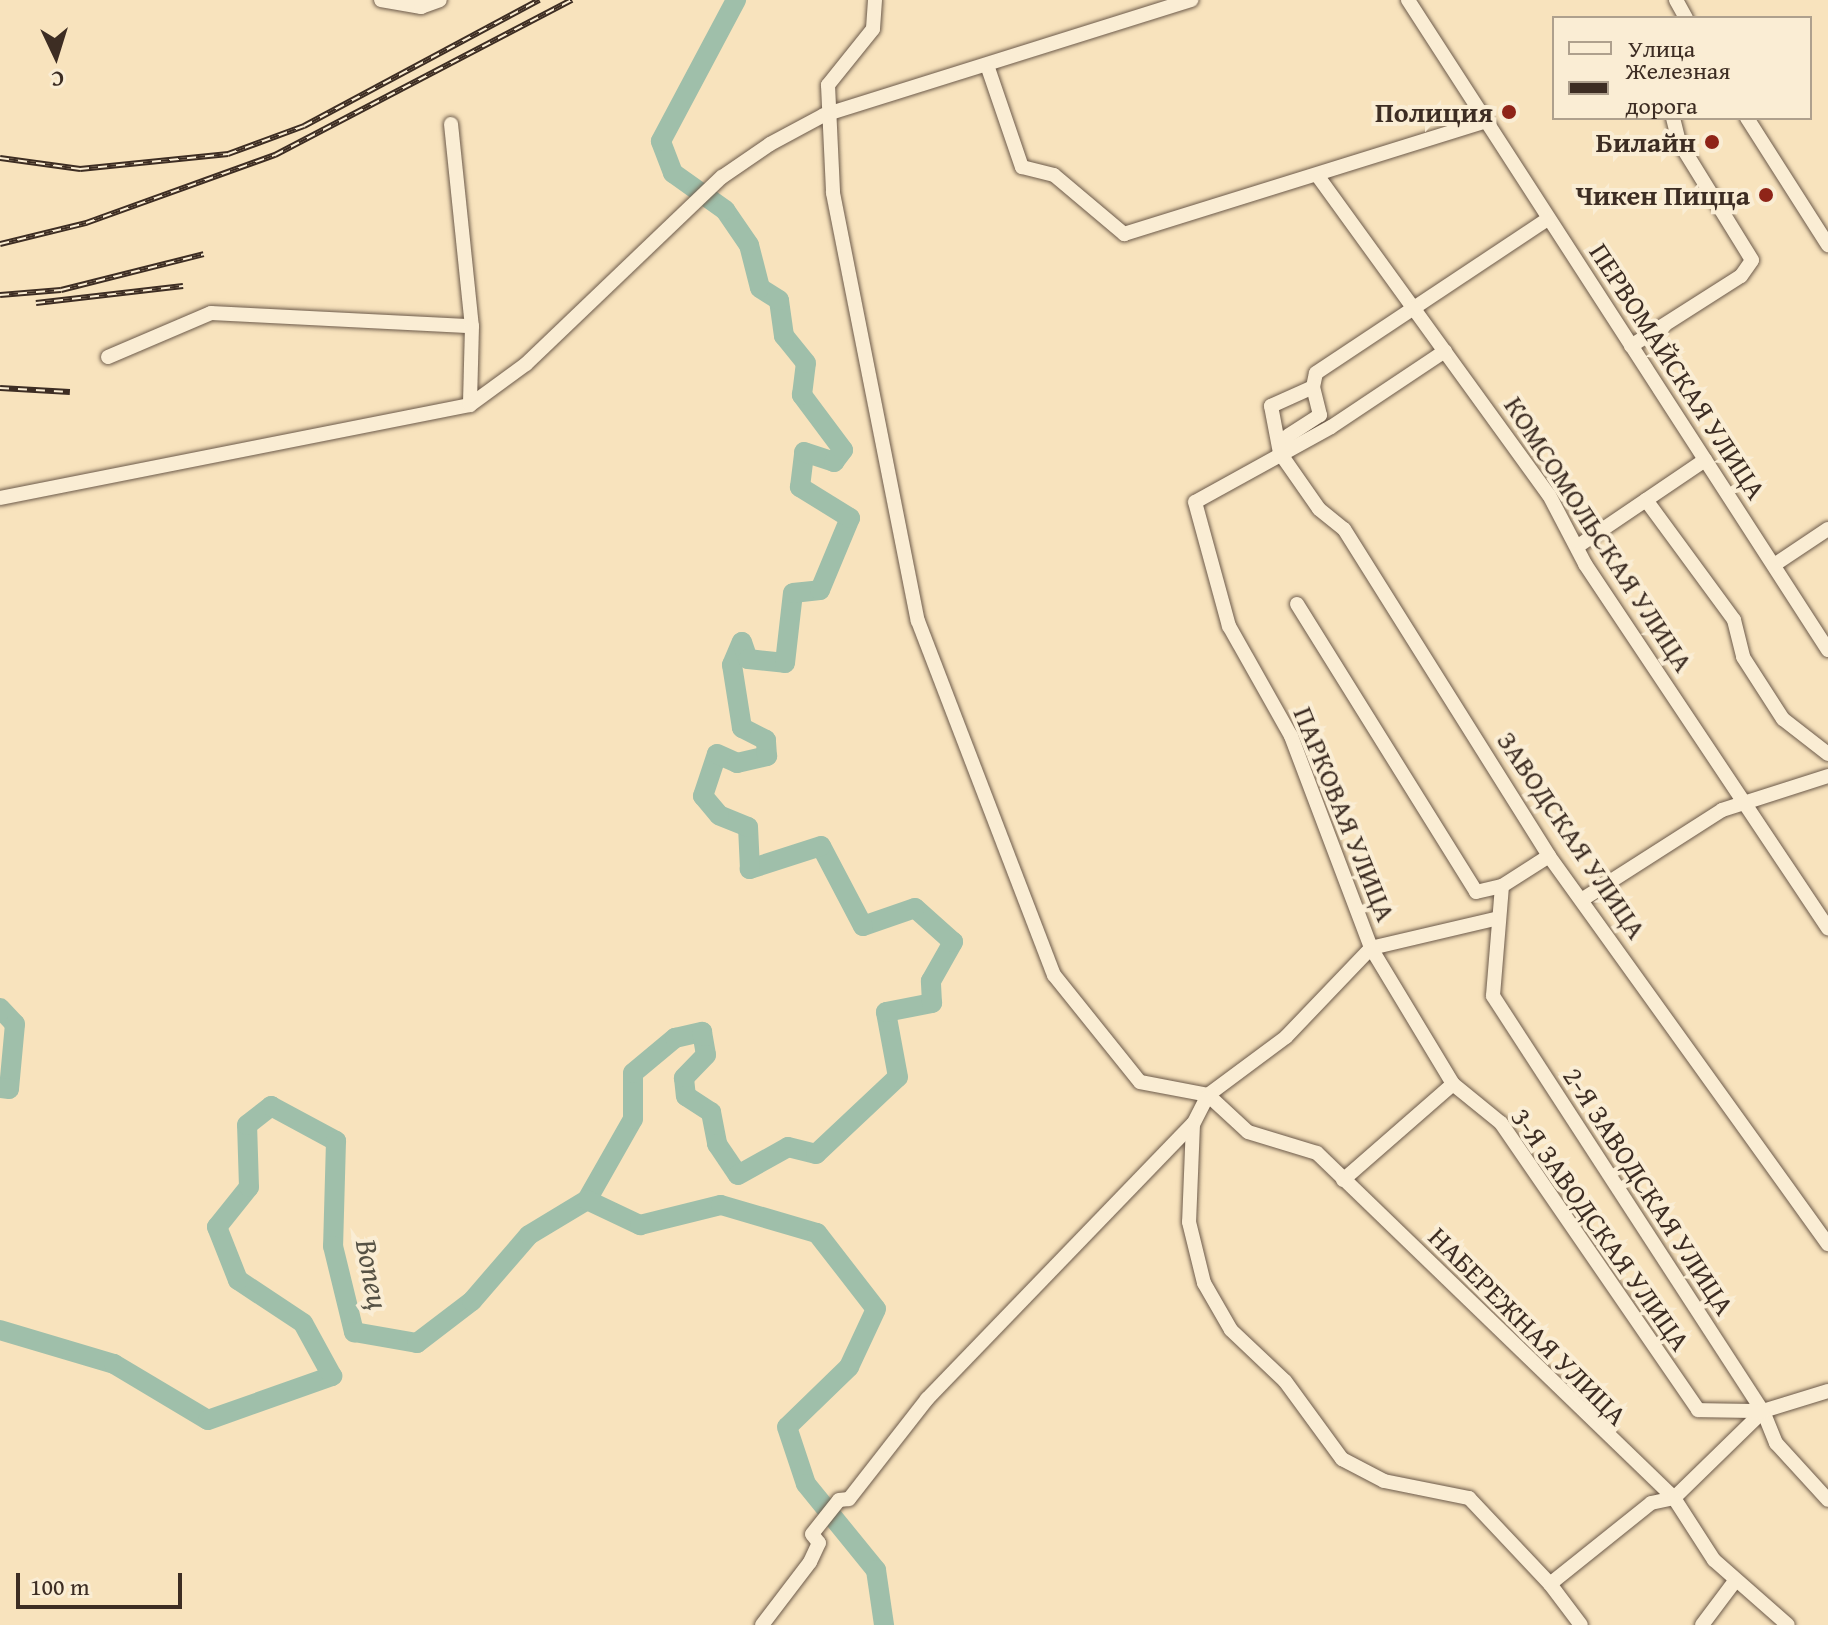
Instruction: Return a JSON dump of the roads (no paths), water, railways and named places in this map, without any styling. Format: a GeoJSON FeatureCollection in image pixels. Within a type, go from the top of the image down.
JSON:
{"type":"FeatureCollection","features":[{"type":"Feature","properties":{"kind":"street"},"geometry":{"type":"LineString","coordinates":[[381,0],[423,4],[440,0]]}},
{"type":"Feature","properties":{"kind":"street"},"geometry":{"type":"LineString","coordinates":[[875,0],[873,29],[828,85],[824,115],[918,621],[1048,960],[1140,1082],[1208,1095]]}},
{"type":"Feature","properties":{"kind":"street"},"geometry":{"type":"LineString","coordinates":[[0,498],[470,405],[526,364],[691,211],[722,177],[824,115],[1191,0]]}},
{"type":"Feature","properties":{"kind":"street","name":"ПЕРВОМАЙСКАЯ УЛИЦА"},"geometry":{"type":"LineString","coordinates":[[1408,0],[1828,650]]}},
{"type":"Feature","properties":{"kind":"street"},"geometry":{"type":"LineString","coordinates":[[987,65],[1022,167],[1054,175],[1124,234],[1484,122]]}},
{"type":"Feature","properties":{"kind":"street"},"geometry":{"type":"LineString","coordinates":[[1631,346],[1741,276],[1752,260],[1679,142],[1674,120]]}},
{"type":"Feature","properties":{"kind":"street"},"geometry":{"type":"LineString","coordinates":[[1748,120],[1828,245]]}},
{"type":"Feature","properties":{"kind":"street"},"geometry":{"type":"LineString","coordinates":[[451,124],[472,326],[470,405]]}},
{"type":"Feature","properties":{"kind":"street","name":"КОМСОМОЛЬСКАЯ УЛИЦА"},"geometry":{"type":"LineString","coordinates":[[1317,175],[1581,544],[1585,564],[1828,928]]}},
{"type":"Feature","properties":{"kind":"street"},"geometry":{"type":"LineString","coordinates":[[1280,453],[1288,436],[1320,415],[1313,387],[1316,373],[1411,305],[1548,219]]}},
{"type":"Feature","properties":{"kind":"street"},"geometry":{"type":"LineString","coordinates":[[108,357],[211,313],[472,326]]}},
{"type":"Feature","properties":{"kind":"street"},"geometry":{"type":"LineString","coordinates":[[1280,453],[1445,351]]}},
{"type":"Feature","properties":{"kind":"street"},"geometry":{"type":"LineString","coordinates":[[1280,453],[1271,406],[1313,387]]}},
{"type":"Feature","properties":{"kind":"street","name":"ПАРКОВАЯ УЛИЦА"},"geometry":{"type":"LineString","coordinates":[[1280,453],[1195,502],[1229,626],[1291,736],[1371,948],[1286,1037],[1208,1095],[1193,1124],[1192,1250],[1231,1330],[1285,1381],[1342,1459],[1384,1481],[1469,1498],[1550,1584],[1581,1625]]}},
{"type":"Feature","properties":{"kind":"street","name":"ЗАВОДСКАЯ УЛИЦА"},"geometry":{"type":"LineString","coordinates":[[1280,453],[1319,509],[1344,529],[1549,856],[1583,899],[1828,1244]]}},
{"type":"Feature","properties":{"kind":"street"},"geometry":{"type":"LineString","coordinates":[[1581,544],[1705,460]]}},
{"type":"Feature","properties":{"kind":"street"},"geometry":{"type":"LineString","coordinates":[[1646,500],[1734,620],[1743,657],[1783,719],[1805,743],[1828,754]]}},
{"type":"Feature","properties":{"kind":"street"},"geometry":{"type":"LineString","coordinates":[[1774,565],[1828,529]]}},
{"type":"Feature","properties":{"kind":"street"},"geometry":{"type":"LineString","coordinates":[[1297,604],[1476,892],[1502,886],[1549,856]]}},
{"type":"Feature","properties":{"kind":"street"},"geometry":{"type":"LineString","coordinates":[[1583,899],[1722,810],[1828,776]]}},
{"type":"Feature","properties":{"kind":"street","name":"2-Я ЗАВОДСКАЯ УЛИЦА"},"geometry":{"type":"LineString","coordinates":[[1502,886],[1493,996],[1763,1411],[1776,1443],[1828,1500]]}},
{"type":"Feature","properties":{"kind":"street"},"geometry":{"type":"LineString","coordinates":[[1371,948],[1499,918]]}},
{"type":"Feature","properties":{"kind":"street","name":"3-Я ЗАВОДСКАЯ УЛИЦА"},"geometry":{"type":"LineString","coordinates":[[1371,948],[1453,1084],[1501,1123],[1698,1410],[1763,1411]]}},
{"type":"Feature","properties":{"kind":"street"},"geometry":{"type":"LineString","coordinates":[[1343,1180],[1453,1084]]}},
{"type":"Feature","properties":{"kind":"street","name":"НАБЕРЕЖНАЯ УЛИЦА"},"geometry":{"type":"LineString","coordinates":[[1208,1095],[1248,1132],[1317,1153],[1674,1498],[1735,1581],[1788,1625]]}},
{"type":"Feature","properties":{"kind":"street"},"geometry":{"type":"LineString","coordinates":[[762,1625],[810,1562],[819,1543],[812,1534],[927,1399],[1193,1124]]}},
{"type":"Feature","properties":{"kind":"street"},"geometry":{"type":"LineString","coordinates":[[1550,1584],[1651,1503],[1674,1498],[1763,1411],[1828,1391]]}},
{"type":"Feature","properties":{"kind":"street"},"geometry":{"type":"LineString","coordinates":[[1702,1625],[1735,1581]]}},
{"type":"Feature","properties":{"kind":"waterway"},"geometry":{"type":"LineString","coordinates":[[587,1200],[633,1119],[633,1073],[675,1038],[702,1032],[706,1055],[684,1078],[686,1096],[711,1112],[717,1144],[738,1175],[788,1147],[816,1154],[898,1077],[886,1012],[932,1003],[931,981],[953,942],[915,908],[863,926],[821,846],[750,869],[748,827],[719,815],[703,796],[717,754],[737,763],[767,756],[766,740],[742,728],[732,665],[742,642],[748,659],[785,663],[793,593],[820,590],[850,518],[800,487],[804,452],[834,462],[843,450],[802,395],[806,363],[784,336],[779,300],[760,288],[749,245],[725,210],[673,173],[661,141],[736,0]]}},
{"type":"Feature","properties":{"kind":"waterway","name":"Вопец"},"geometry":{"type":"LineString","coordinates":[[0,1008],[15,1024],[9,1089],[0,1088]]}},
{"type":"Feature","properties":{"kind":"waterway","name":"Вопец"},"geometry":{"type":"LineString","coordinates":[[0,1330],[114,1364],[208,1420],[332,1376],[303,1323],[238,1280],[217,1227],[249,1187],[247,1125],[271,1106],[336,1141],[333,1246],[354,1332],[417,1343],[472,1301],[529,1235],[587,1200],[640,1225],[721,1205],[817,1233],[876,1309],[849,1367],[787,1427],[806,1484],[876,1570],[884,1625]]}},
{"type":"Feature","properties":{"kind":"railway"},"geometry":{"type":"LineString","coordinates":[[0,158],[80,169],[228,154],[304,126],[539,0]]}},
{"type":"Feature","properties":{"kind":"railway"},"geometry":{"type":"LineString","coordinates":[[0,244],[86,223],[275,155],[572,0]]}},
{"type":"Feature","properties":{"kind":"railway"},"geometry":{"type":"LineString","coordinates":[[0,295],[61,290],[204,254]]}},
{"type":"Feature","properties":{"kind":"railway"},"geometry":{"type":"LineString","coordinates":[[36,303],[183,286]]}},
{"type":"Feature","properties":{"kind":"railway"},"geometry":{"type":"LineString","coordinates":[[0,388],[70,392]]}},
{"type":"Feature","properties":{"kind":"place","name":"Полиция"},"geometry":{"type":"Point","coordinates":[1509,112]}},
{"type":"Feature","properties":{"kind":"place","name":"Билайн"},"geometry":{"type":"Point","coordinates":[1712,142]}},
{"type":"Feature","properties":{"kind":"place","name":"Чикен Пицца"},"geometry":{"type":"Point","coordinates":[1766,195]}}]}
